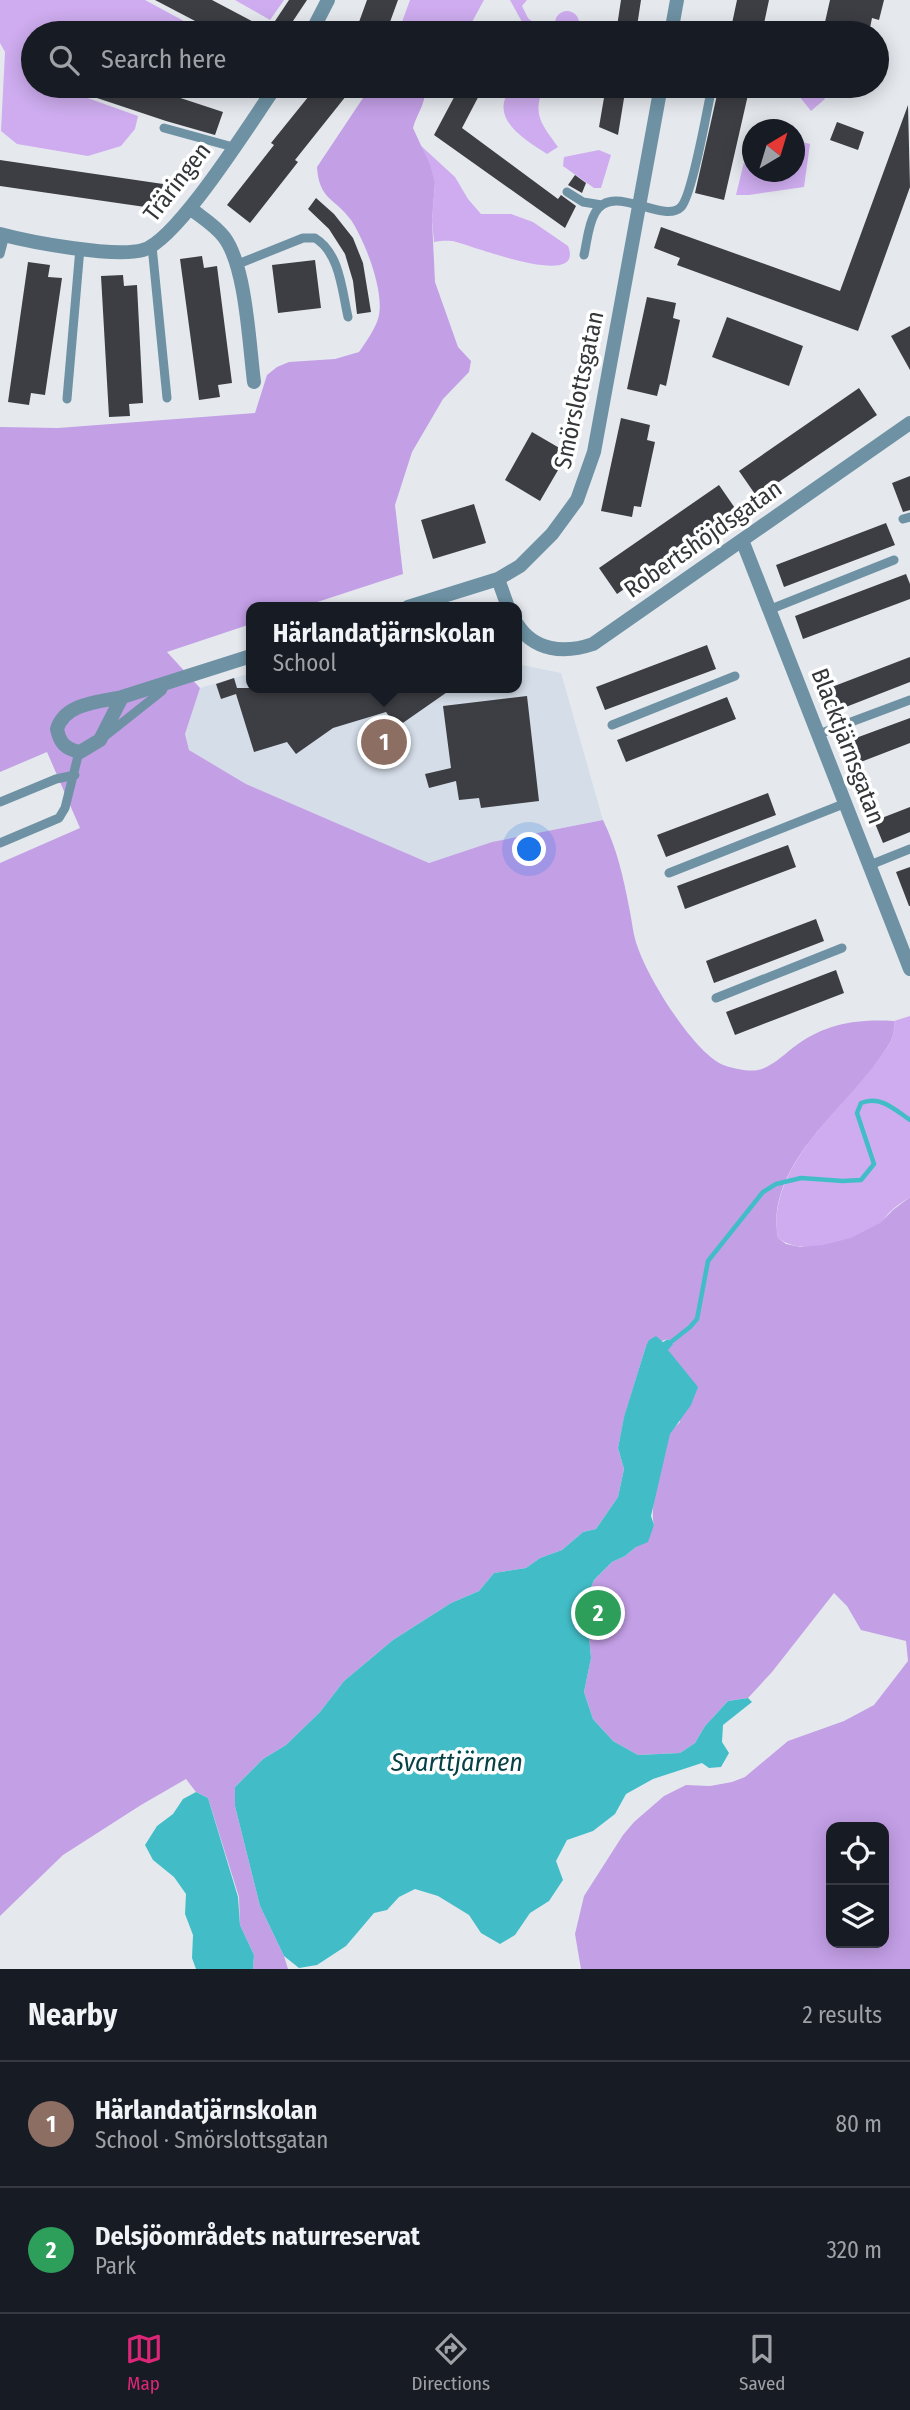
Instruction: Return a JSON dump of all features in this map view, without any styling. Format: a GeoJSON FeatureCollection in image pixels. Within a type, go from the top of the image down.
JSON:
{"type":"FeatureCollection","features":[{"type":"Feature","properties":{"kind":"street"},"geometry":{"type":"LineString","coordinates":[[317,21],[328,0]]}},
{"type":"Feature","properties":{"kind":"street"},"geometry":{"type":"LineString","coordinates":[[673,21],[677,0]]}},
{"type":"Feature","properties":{"kind":"street","name":"Träringen"},"geometry":{"type":"LineString","coordinates":[[2,235],[80,248],[124,252],[152,246],[170,232],[190,208],[268,98]]}},
{"type":"Feature","properties":{"kind":"street","name":"Smörslottsgatan"},"geometry":{"type":"LineString","coordinates":[[424,602],[498,579],[520,566],[552,534],[577,500],[594,452],[659,98]]}},
{"type":"Feature","properties":{"kind":"street"},"geometry":{"type":"LineString","coordinates":[[190,208],[218,230],[238,264],[254,382]]}},
{"type":"Feature","properties":{"kind":"street","name":"Robertshöjdsgatan"},"geometry":{"type":"LineString","coordinates":[[522,630],[530,639],[553,649],[567,651],[593,644],[910,423]]}},
{"type":"Feature","properties":{"kind":"street","name":"Blacktjärnsgatan"},"geometry":{"type":"LineString","coordinates":[[743,540],[910,969]]}},
{"type":"Feature","properties":{"kind":"street"},"geometry":{"type":"LineString","coordinates":[[498,579],[506,602]]}},
{"type":"Feature","properties":{"kind":"street"},"geometry":{"type":"LineString","coordinates":[[122,697],[100,740],[87,750],[69,750],[61,743],[57,729],[62,717],[75,708],[122,697],[246,658]]}},
{"type":"Feature","properties":{"kind":"lane"},"geometry":{"type":"LineString","coordinates":[[584,255],[592,220],[596,211],[607,202],[639,205],[668,212],[682,206],[690,187],[709,98]]}},
{"type":"Feature","properties":{"kind":"lane"},"geometry":{"type":"LineString","coordinates":[[164,128],[233,148]]}},
{"type":"Feature","properties":{"kind":"lane"},"geometry":{"type":"LineString","coordinates":[[567,192],[583,202],[602,205]]}},
{"type":"Feature","properties":{"kind":"lane"},"geometry":{"type":"LineString","coordinates":[[0,254],[2,235]]}},
{"type":"Feature","properties":{"kind":"lane"},"geometry":{"type":"LineString","coordinates":[[238,264],[303,238],[315,238],[326,247],[333,260],[348,317]]}},
{"type":"Feature","properties":{"kind":"lane"},"geometry":{"type":"LineString","coordinates":[[152,246],[167,398]]}},
{"type":"Feature","properties":{"kind":"lane"},"geometry":{"type":"LineString","coordinates":[[67,399],[80,248]]}},
{"type":"Feature","properties":{"kind":"lane"},"geometry":{"type":"LineString","coordinates":[[771,609],[894,560]]}},
{"type":"Feature","properties":{"kind":"lane"},"geometry":{"type":"LineString","coordinates":[[612,725],[735,676]]}},
{"type":"Feature","properties":{"kind":"lane"},"geometry":{"type":"LineString","coordinates":[[100,740],[162,691],[168,681]]}},
{"type":"Feature","properties":{"kind":"lane"},"geometry":{"type":"LineString","coordinates":[[819,734],[910,700]]}},
{"type":"Feature","properties":{"kind":"lane"},"geometry":{"type":"LineString","coordinates":[[0,843],[59,818],[65,808],[75,775],[79,751]]}},
{"type":"Feature","properties":{"kind":"lane"},"geometry":{"type":"LineString","coordinates":[[0,802],[56,779],[75,775]]}},
{"type":"Feature","properties":{"kind":"lane"},"geometry":{"type":"LineString","coordinates":[[669,873],[846,803]]}},
{"type":"Feature","properties":{"kind":"lane"},"geometry":{"type":"LineString","coordinates":[[870,865],[910,849]]}},
{"type":"Feature","properties":{"kind":"lane"},"geometry":{"type":"LineString","coordinates":[[716,998],[842,948]]}},
{"type":"Feature","properties":{"kind":"shaded area"},"geometry":{"type":"Polygon","coordinates":[[[0,0],[145,0],[184,21],[21,21],[21,98],[87,98],[138,116],[135,129],[121,146],[88,156],[17,144],[1,131],[5,52],[0,43],[0,0]]]}},
{"type":"Feature","properties":{"kind":"shaded area"},"geometry":{"type":"Polygon","coordinates":[[[235,0],[284,0],[270,20],[235,0]]]}},
{"type":"Feature","properties":{"kind":"shaded area"},"geometry":{"type":"Polygon","coordinates":[[[410,0],[484,0],[473,21],[402,21],[410,0]]]}},
{"type":"Feature","properties":{"kind":"shaded area"},"geometry":{"type":"Polygon","coordinates":[[[510,0],[527,0],[522,6],[531,21],[521,21],[510,0]]]}},
{"type":"Feature","properties":{"kind":"shaded area"},"geometry":{"type":"Polygon","coordinates":[[[567,11],[579,21],[555,21],[562,12],[567,11]]]}},
{"type":"Feature","properties":{"kind":"shaded area"},"geometry":{"type":"Polygon","coordinates":[[[363,98],[424,98],[413,128],[435,183],[432,220],[435,282],[458,347],[471,361],[469,372],[443,399],[412,452],[395,505],[403,574],[317,602],[246,602],[246,626],[167,652],[200,688],[185,734],[189,750],[246,784],[429,863],[492,842],[603,820],[619,863],[635,938],[644,962],[661,995],[685,1029],[697,1044],[721,1064],[744,1070],[758,1070],[774,1063],[809,1037],[832,1027],[856,1022],[894,1021],[892,1039],[886,1049],[825,1122],[793,1166],[777,1213],[778,1238],[786,1244],[801,1247],[823,1245],[851,1238],[880,1223],[910,1197],[910,1969],[581,1969],[575,1934],[584,1896],[634,1822],[664,1796],[686,1785],[710,1786],[745,1777],[788,1741],[844,1721],[874,1705],[908,1661],[906,1641],[861,1630],[847,1606],[834,1593],[748,1698],[728,1701],[705,1726],[695,1743],[680,1753],[638,1755],[613,1741],[593,1719],[584,1692],[591,1658],[589,1636],[582,1619],[584,1605],[594,1580],[612,1562],[636,1547],[654,1525],[655,1494],[663,1454],[670,1433],[680,1422],[668,1349],[673,1343],[668,1339],[646,1346],[624,1418],[618,1448],[624,1469],[618,1497],[596,1529],[583,1532],[562,1550],[540,1558],[526,1568],[494,1573],[479,1591],[451,1603],[393,1640],[344,1681],[320,1712],[286,1745],[263,1759],[235,1787],[235,1806],[260,1906],[288,1969],[253,1969],[254,1955],[240,1925],[239,1897],[208,1798],[196,1792],[186,1779],[63,1855],[0,1916],[0,863],[80,828],[47,752],[0,772],[0,427],[58,428],[255,413],[267,375],[277,367],[289,362],[335,359],[359,352],[378,319],[380,308],[377,282],[357,229],[321,186],[317,167],[363,98]]]}},
{"type":"Feature","properties":{"kind":"shaded area"},"geometry":{"type":"Polygon","coordinates":[[[540,98],[540,118],[558,147],[547,154],[518,133],[506,119],[505,100],[540,98]]]}},
{"type":"Feature","properties":{"kind":"shaded area"},"geometry":{"type":"Polygon","coordinates":[[[801,98],[824,98],[825,99],[811,111],[801,98]]]}},
{"type":"Feature","properties":{"kind":"shaded area"},"geometry":{"type":"Polygon","coordinates":[[[805,143],[810,144],[805,180],[805,143]]]}},
{"type":"Feature","properties":{"kind":"shaded area"},"geometry":{"type":"Polygon","coordinates":[[[419,144],[455,177],[481,214],[511,214],[533,222],[568,246],[569,259],[560,265],[544,265],[524,262],[453,241],[434,242],[432,220],[435,183],[419,144]]]}},
{"type":"Feature","properties":{"kind":"shaded area"},"geometry":{"type":"Polygon","coordinates":[[[599,150],[611,155],[601,188],[594,188],[563,166],[564,157],[599,150]]]}},
{"type":"Feature","properties":{"kind":"shaded area"},"geometry":{"type":"Polygon","coordinates":[[[742,170],[742,182],[805,182],[804,187],[736,195],[742,170]]]}},
{"type":"Feature","properties":{"kind":"shaded area"},"geometry":{"type":"Polygon","coordinates":[[[522,665],[561,673],[603,820],[492,842],[429,863],[246,784],[189,750],[185,734],[200,688],[246,674],[246,693],[522,693],[522,665]]]}},
{"type":"Feature","properties":{"kind":"shaded area"},"geometry":{"type":"Polygon","coordinates":[[[910,1016],[910,1197],[894,1208],[877,1226],[854,1238],[827,1246],[800,1247],[788,1244],[778,1238],[777,1214],[782,1190],[793,1168],[806,1146],[884,1052],[893,1035],[894,1021],[910,1016]]]}},
{"type":"Feature","properties":{"kind":"water","name":"Svarttjärnen"},"geometry":{"type":"Polygon","coordinates":[[[656,1336],[663,1342],[668,1339],[673,1344],[668,1350],[698,1387],[691,1405],[670,1434],[651,1516],[654,1525],[648,1542],[612,1562],[594,1580],[584,1605],[582,1619],[589,1636],[591,1658],[584,1692],[593,1719],[613,1741],[638,1755],[680,1753],[695,1743],[705,1726],[728,1701],[748,1698],[752,1702],[723,1725],[722,1742],[729,1753],[721,1767],[709,1768],[702,1763],[653,1779],[626,1794],[615,1814],[593,1831],[567,1840],[556,1861],[563,1880],[549,1901],[530,1913],[515,1935],[500,1944],[481,1933],[469,1915],[438,1896],[415,1889],[399,1897],[387,1910],[374,1913],[346,1946],[317,1965],[299,1968],[284,1956],[260,1906],[235,1806],[235,1787],[263,1759],[286,1745],[320,1712],[344,1681],[393,1640],[451,1603],[479,1591],[494,1573],[526,1568],[540,1558],[562,1550],[583,1532],[596,1529],[618,1497],[624,1469],[618,1448],[624,1417],[646,1346],[649,1340],[656,1336]]]}},
{"type":"Feature","properties":{"kind":"water"},"geometry":{"type":"Polygon","coordinates":[[[196,1792],[208,1798],[238,1897],[240,1925],[254,1955],[253,1969],[196,1969],[192,1958],[193,1935],[185,1914],[186,1894],[174,1877],[153,1860],[145,1845],[157,1826],[173,1814],[183,1799],[196,1792]]]}},
{"type":"Feature","properties":{"kind":"building"},"geometry":{"type":"Polygon","coordinates":[[[155,0],[212,0],[252,21],[195,21],[155,0]]]}},
{"type":"Feature","properties":{"kind":"building"},"geometry":{"type":"Polygon","coordinates":[[[289,0],[307,0],[293,21],[275,21],[289,0]]]}},
{"type":"Feature","properties":{"kind":"building"},"geometry":{"type":"Polygon","coordinates":[[[367,0],[398,0],[390,21],[359,21],[367,0]]]}},
{"type":"Feature","properties":{"kind":"building"},"geometry":{"type":"Polygon","coordinates":[[[621,0],[641,0],[638,21],[618,21],[621,0]]]}},
{"type":"Feature","properties":{"kind":"building"},"geometry":{"type":"Polygon","coordinates":[[[737,0],[769,0],[765,21],[733,21],[737,0]]]}},
{"type":"Feature","properties":{"kind":"building"},"geometry":{"type":"Polygon","coordinates":[[[830,0],[884,0],[879,20],[872,18],[871,21],[825,21],[830,0]]]}},
{"type":"Feature","properties":{"kind":"building"},"geometry":{"type":"Polygon","coordinates":[[[97,98],[180,98],[223,112],[215,135],[97,98]]]}},
{"type":"Feature","properties":{"kind":"building"},"geometry":{"type":"Polygon","coordinates":[[[307,98],[344,98],[250,223],[227,205],[274,145],[271,143],[307,98]]]}},
{"type":"Feature","properties":{"kind":"building"},"geometry":{"type":"Polygon","coordinates":[[[454,98],[478,98],[462,128],[558,199],[561,195],[576,206],[565,228],[434,135],[454,98]]]}},
{"type":"Feature","properties":{"kind":"building"},"geometry":{"type":"Polygon","coordinates":[[[604,98],[624,98],[618,135],[599,127],[604,98]]]}},
{"type":"Feature","properties":{"kind":"building"},"geometry":{"type":"Polygon","coordinates":[[[716,98],[747,98],[742,119],[724,200],[695,193],[716,98]]]}},
{"type":"Feature","properties":{"kind":"building"},"geometry":{"type":"Polygon","coordinates":[[[908,105],[910,187],[858,331],[677,265],[680,258],[654,248],[661,227],[840,291],[908,105]]]}},
{"type":"Feature","properties":{"kind":"building"},"geometry":{"type":"Polygon","coordinates":[[[837,122],[864,132],[858,150],[830,140],[837,122]]]}},
{"type":"Feature","properties":{"kind":"building"},"geometry":{"type":"Polygon","coordinates":[[[0,160],[163,184],[159,209],[0,186],[0,160]]]}},
{"type":"Feature","properties":{"kind":"building"},"geometry":{"type":"Polygon","coordinates":[[[575,175],[586,183],[582,193],[568,185],[575,175]]]}},
{"type":"Feature","properties":{"kind":"building"},"geometry":{"type":"Polygon","coordinates":[[[316,198],[334,214],[353,238],[363,263],[371,312],[357,314],[353,281],[345,254],[329,229],[308,209],[316,198]]]}},
{"type":"Feature","properties":{"kind":"building"},"geometry":{"type":"Polygon","coordinates":[[[202,256],[204,268],[217,266],[232,383],[218,385],[220,397],[199,400],[180,259],[202,256]]]}},
{"type":"Feature","properties":{"kind":"building"},"geometry":{"type":"Polygon","coordinates":[[[315,260],[321,308],[278,313],[272,265],[315,260]]]}},
{"type":"Feature","properties":{"kind":"building"},"geometry":{"type":"Polygon","coordinates":[[[28,262],[50,265],[48,277],[62,278],[45,395],[31,393],[29,405],[8,402],[28,262]]]}},
{"type":"Feature","properties":{"kind":"building"},"geometry":{"type":"Polygon","coordinates":[[[123,275],[124,286],[137,285],[143,403],[129,404],[130,416],[109,417],[101,276],[123,275]]]}},
{"type":"Feature","properties":{"kind":"building"},"geometry":{"type":"Polygon","coordinates":[[[647,297],[676,303],[673,318],[680,320],[666,386],[660,384],[657,396],[627,389],[647,297]]]}},
{"type":"Feature","properties":{"kind":"building"},"geometry":{"type":"Polygon","coordinates":[[[727,317],[803,346],[789,386],[712,357],[727,317]]]}},
{"type":"Feature","properties":{"kind":"building"},"geometry":{"type":"Polygon","coordinates":[[[910,326],[910,370],[891,336],[910,326]]]}},
{"type":"Feature","properties":{"kind":"building"},"geometry":{"type":"Polygon","coordinates":[[[859,388],[877,415],[757,497],[739,471],[859,388]]]}},
{"type":"Feature","properties":{"kind":"building"},"geometry":{"type":"Polygon","coordinates":[[[621,418],[650,425],[647,440],[655,442],[641,507],[634,506],[632,517],[601,511],[621,418]]]}},
{"type":"Feature","properties":{"kind":"building"},"geometry":{"type":"Polygon","coordinates":[[[532,432],[568,453],[540,501],[505,480],[532,432]]]}},
{"type":"Feature","properties":{"kind":"building"},"geometry":{"type":"Polygon","coordinates":[[[910,476],[910,510],[903,512],[892,483],[910,476]]]}},
{"type":"Feature","properties":{"kind":"building"},"geometry":{"type":"Polygon","coordinates":[[[719,485],[737,511],[617,594],[599,568],[719,485]]]}},
{"type":"Feature","properties":{"kind":"building"},"geometry":{"type":"Polygon","coordinates":[[[474,504],[486,543],[433,559],[421,520],[474,504]]]}},
{"type":"Feature","properties":{"kind":"building"},"geometry":{"type":"Polygon","coordinates":[[[886,523],[895,545],[784,587],[776,565],[886,523]]]}},
{"type":"Feature","properties":{"kind":"building"},"geometry":{"type":"Polygon","coordinates":[[[906,574],[910,584],[910,599],[803,639],[795,616],[906,574]]]}},
{"type":"Feature","properties":{"kind":"building"},"geometry":{"type":"Polygon","coordinates":[[[707,645],[716,669],[605,710],[596,687],[707,645]]]}},
{"type":"Feature","properties":{"kind":"building"},"geometry":{"type":"Polygon","coordinates":[[[910,657],[910,682],[833,712],[824,690],[910,657]]]}},
{"type":"Feature","properties":{"kind":"building"},"geometry":{"type":"Polygon","coordinates":[[[234,678],[237,688],[246,688],[246,693],[446,693],[397,727],[386,712],[333,728],[296,754],[287,742],[254,752],[236,694],[221,699],[216,684],[234,678]]]}},
{"type":"Feature","properties":{"kind":"building"},"geometry":{"type":"Polygon","coordinates":[[[527,696],[539,801],[481,808],[479,798],[459,800],[456,781],[429,788],[425,774],[451,768],[443,706],[527,696]]]}},
{"type":"Feature","properties":{"kind":"building"},"geometry":{"type":"Polygon","coordinates":[[[727,697],[736,719],[626,762],[617,740],[727,697]]]}},
{"type":"Feature","properties":{"kind":"building"},"geometry":{"type":"Polygon","coordinates":[[[910,718],[910,743],[853,765],[845,742],[910,718]]]}},
{"type":"Feature","properties":{"kind":"building"},"geometry":{"type":"Polygon","coordinates":[[[768,793],[776,815],[666,857],[657,835],[768,793]]]}},
{"type":"Feature","properties":{"kind":"building"},"geometry":{"type":"Polygon","coordinates":[[[910,807],[910,832],[883,843],[874,821],[910,807]]]}},
{"type":"Feature","properties":{"kind":"building"},"geometry":{"type":"Polygon","coordinates":[[[788,845],[796,867],[685,909],[677,886],[788,845]]]}},
{"type":"Feature","properties":{"kind":"building"},"geometry":{"type":"Polygon","coordinates":[[[910,867],[910,906],[909,906],[896,872],[910,867]]]}},
{"type":"Feature","properties":{"kind":"building"},"geometry":{"type":"Polygon","coordinates":[[[816,919],[824,941],[714,983],[706,961],[816,919]]]}},
{"type":"Feature","properties":{"kind":"building"},"geometry":{"type":"Polygon","coordinates":[[[836,970],[844,993],[735,1035],[726,1012],[836,970]]]}},
{"type":"Feature","properties":{"kind":"waterway"},"geometry":{"type":"LineString","coordinates":[[671,1342],[697,1319],[708,1261],[763,1192],[776,1184],[801,1178],[861,1180],[874,1164],[857,1113],[861,1103],[881,1102],[910,1120]]}},
{"type":"Feature","properties":{"kind":"place","name":"Härlandatjärnskolan"},"geometry":{"type":"Point","coordinates":[384,742]}},
{"type":"Feature","properties":{"kind":"place","name":"Delsjöområdets naturreservat"},"geometry":{"type":"Point","coordinates":[598,1613]}}]}
